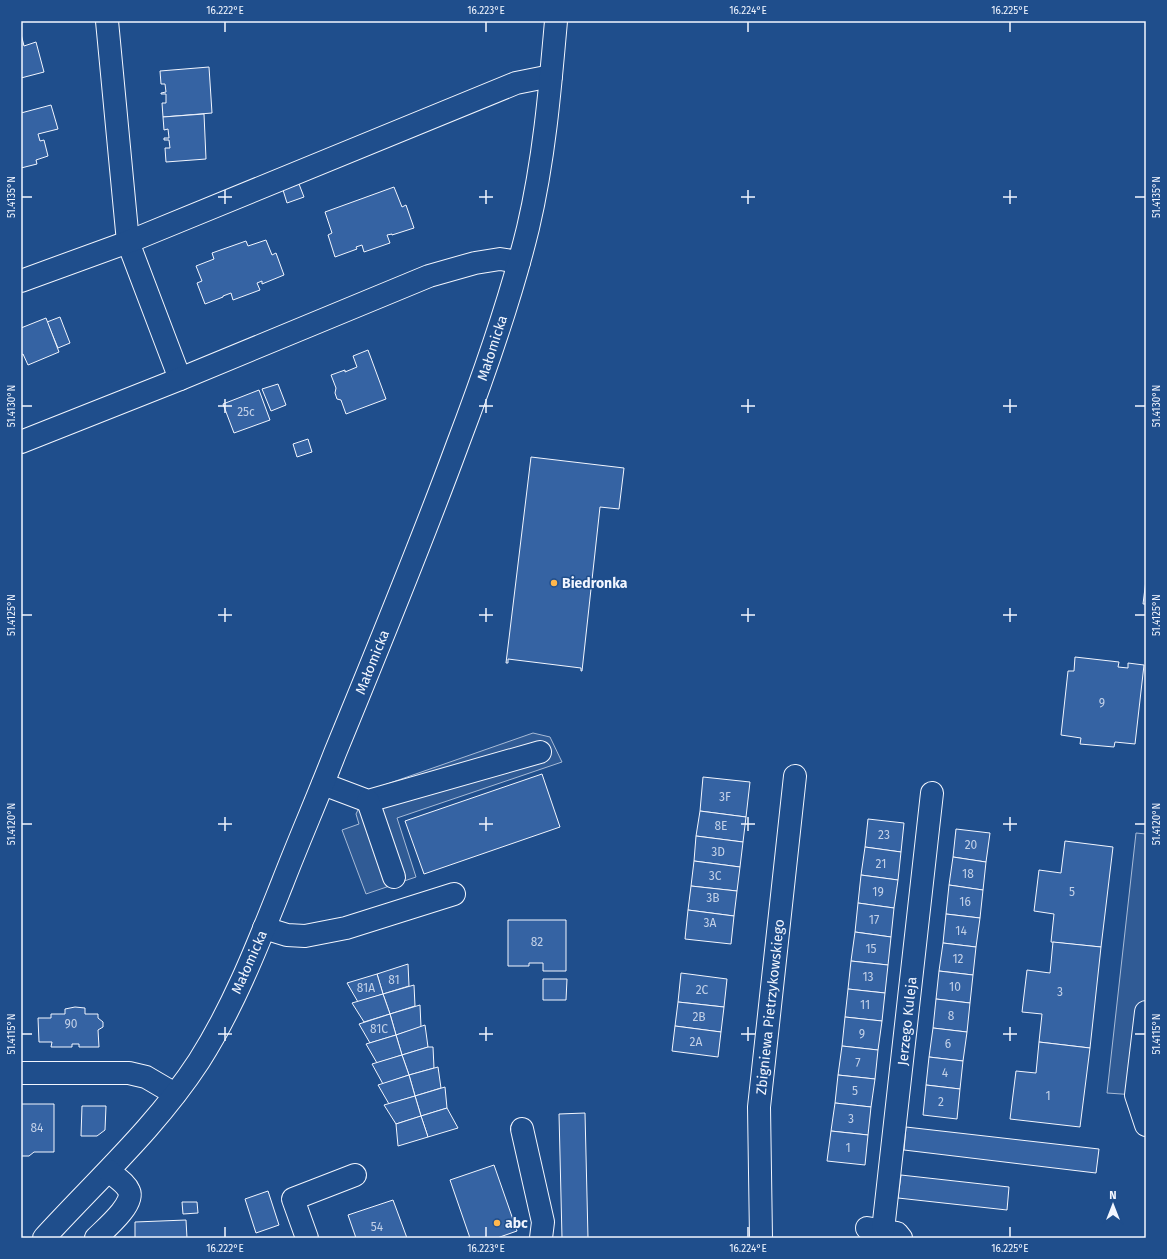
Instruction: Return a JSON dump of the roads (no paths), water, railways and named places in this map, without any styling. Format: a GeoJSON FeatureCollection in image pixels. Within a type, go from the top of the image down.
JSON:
{"type":"FeatureCollection","features":[{"type":"Feature","properties":{"kind":"street"},"geometry":{"type":"LineString","coordinates":[[107,21],[128,242],[180,378]]}},
{"type":"Feature","properties":{"kind":"street","name":"Małomicka"},"geometry":{"type":"LineString","coordinates":[[44,1238],[135,1144],[175,1094],[198,1062],[218,1028],[236,992],[264,928],[442,488],[478,390],[512,287],[528,226],[537,178],[551,76],[556,21]]}},
{"type":"Feature","properties":{"kind":"street"},"geometry":{"type":"LineString","coordinates":[[21,281],[128,242],[516,83],[551,76]]}},
{"type":"Feature","properties":{"kind":"street"},"geometry":{"type":"LineString","coordinates":[[21,442],[429,276],[475,263],[500,259],[518,262]]}},
{"type":"Feature","properties":{"kind":"street"},"geometry":{"type":"LineString","coordinates":[[323,784],[368,801],[540,752]]}},
{"type":"Feature","properties":{"kind":"street","name":"Zbigniewa Pietrzykowskiego"},"geometry":{"type":"LineString","coordinates":[[761,1238],[759,1107],[794,776]]}},
{"type":"Feature","properties":{"kind":"street","name":"Jerzego Kuleja"},"geometry":{"type":"LineString","coordinates":[[884,1232],[932,793]]}},
{"type":"Feature","properties":{"kind":"street"},"geometry":{"type":"LineString","coordinates":[[368,801],[394,877]]}},
{"type":"Feature","properties":{"kind":"street"},"geometry":{"type":"LineString","coordinates":[[264,928],[287,935],[305,936],[346,928],[454,894]]}},
{"type":"Feature","properties":{"kind":"street"},"geometry":{"type":"LineString","coordinates":[[1146,1012],[1136,1095],[1146,1125]]}},
{"type":"Feature","properties":{"kind":"street"},"geometry":{"type":"LineString","coordinates":[[21,1073],[129,1073],[146,1078],[175,1094]]}},
{"type":"Feature","properties":{"kind":"street"},"geometry":{"type":"LineString","coordinates":[[522,1129],[543,1222],[541,1238]]}},
{"type":"Feature","properties":{"kind":"street"},"geometry":{"type":"LineString","coordinates":[[96,1238],[123,1210],[131,1197],[129,1190],[109,1171]]}},
{"type":"Feature","properties":{"kind":"street"},"geometry":{"type":"LineString","coordinates":[[307,1238],[293,1199],[355,1175]]}},
{"type":"Feature","properties":{"kind":"place","name":"Biedronka"},"geometry":{"type":"Point","coordinates":[554,583]}},
{"type":"Feature","properties":{"kind":"place","name":"abc"},"geometry":{"type":"Point","coordinates":[497,1223]}}]}
